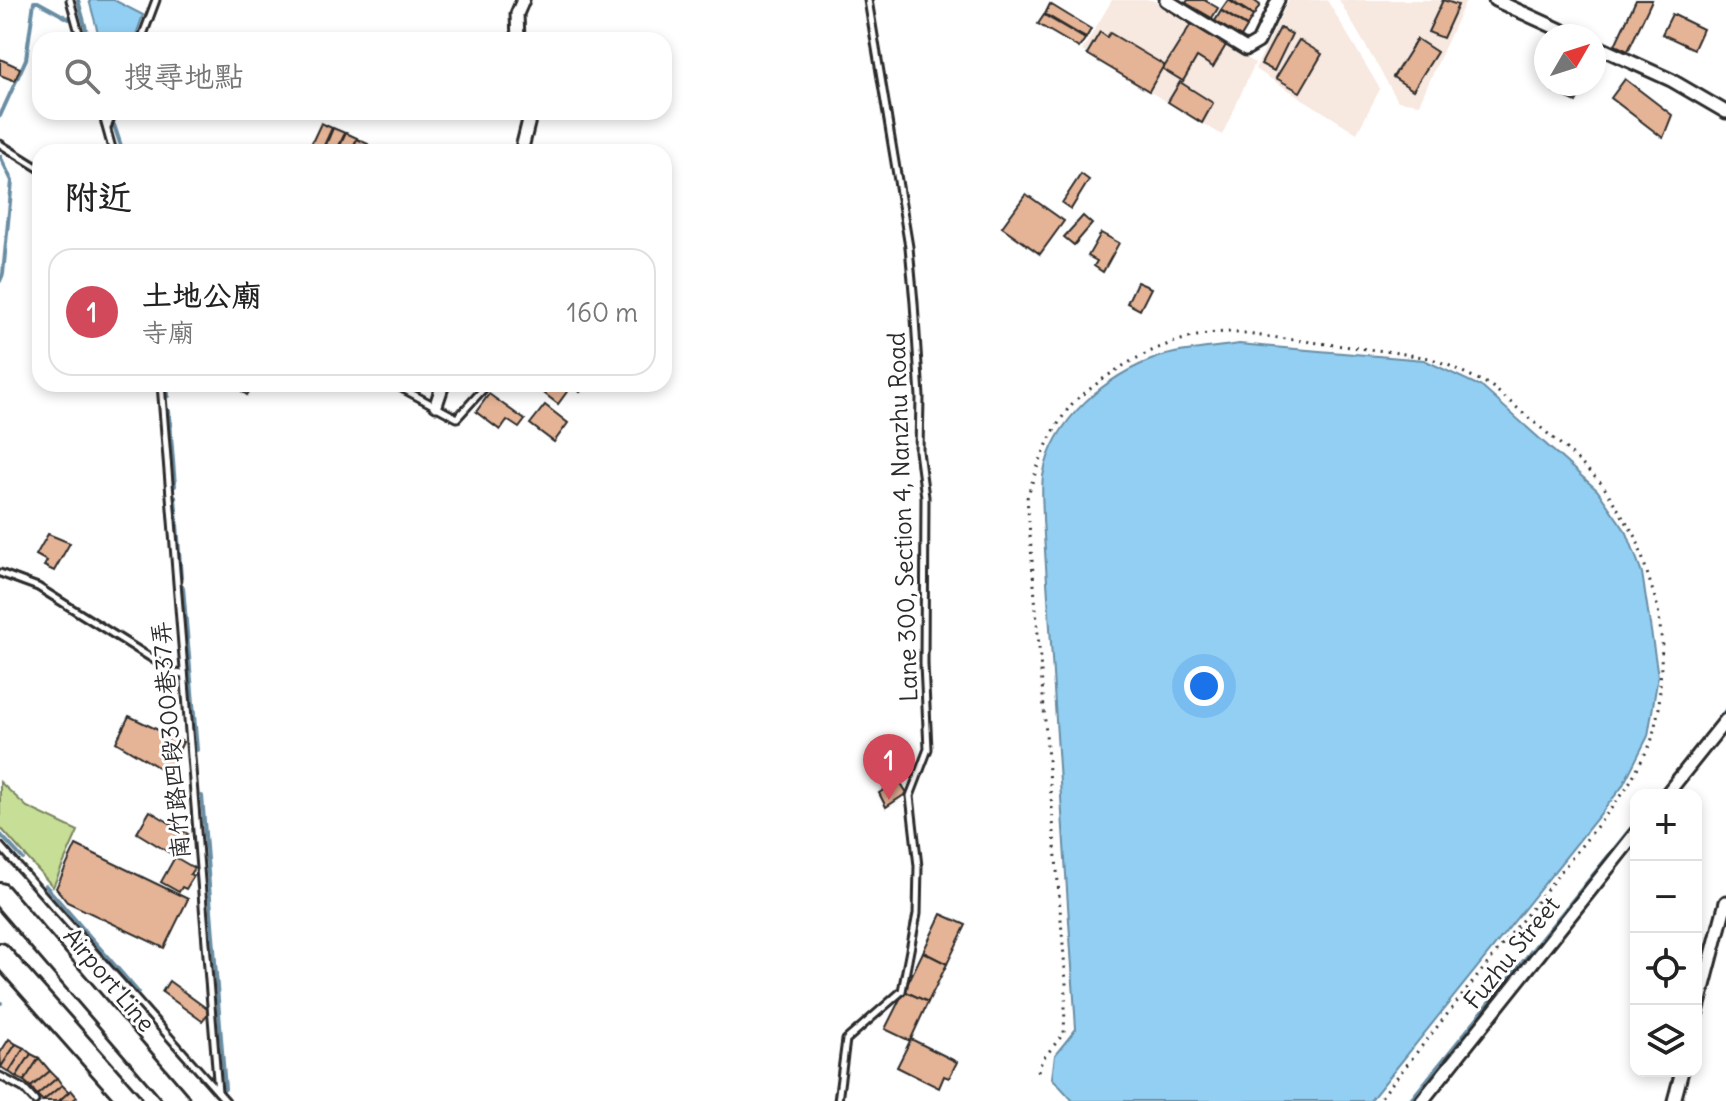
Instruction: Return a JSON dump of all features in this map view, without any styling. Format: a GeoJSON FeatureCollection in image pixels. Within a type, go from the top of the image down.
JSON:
{"type":"FeatureCollection","features":[{"type":"Feature","properties":{"kind":"highway","name":"Airport Line"},"geometry":{"type":"LineString","coordinates":[[0,894],[178,1101]]}},
{"type":"Feature","properties":{"kind":"highway"},"geometry":{"type":"LineString","coordinates":[[0,954],[130,1101]]}},
{"type":"Feature","properties":{"kind":"street"},"geometry":{"type":"LineString","coordinates":[[518,32],[517,14],[523,0]]}},
{"type":"Feature","properties":{"kind":"street"},"geometry":{"type":"LineString","coordinates":[[1166,0],[1246,49],[1258,42],[1278,0]]}},
{"type":"Feature","properties":{"kind":"street"},"geometry":{"type":"LineString","coordinates":[[1495,0],[1548,24]]}},
{"type":"Feature","properties":{"kind":"street"},"geometry":{"type":"LineString","coordinates":[[1606,50],[1671,80],[1726,112]]}},
{"type":"Feature","properties":{"kind":"street"},"geometry":{"type":"LineString","coordinates":[[523,144],[529,120]]}},
{"type":"Feature","properties":{"kind":"street"},"geometry":{"type":"LineString","coordinates":[[436,405],[440,392]]}},
{"type":"Feature","properties":{"kind":"street"},"geometry":{"type":"LineString","coordinates":[[1671,789],[1726,720]]}},
{"type":"Feature","properties":{"kind":"street","name":"Fuzhu Street"},"geometry":{"type":"LineString","coordinates":[[1422,1101],[1630,841]]}},
{"type":"Feature","properties":{"kind":"street"},"geometry":{"type":"LineString","coordinates":[[1699,1005],[1726,902]]}},
{"type":"Feature","properties":{"kind":"street"},"geometry":{"type":"LineString","coordinates":[[1674,1101],[1680,1077]]}},
{"type":"Feature","properties":{"kind":"lane"},"geometry":{"type":"LineString","coordinates":[[70,0],[79,32]]}},
{"type":"Feature","properties":{"kind":"lane"},"geometry":{"type":"LineString","coordinates":[[144,32],[156,0]]}},
{"type":"Feature","properties":{"kind":"lane","name":"Lane 300, Section 4, Nanzhu Road"},"geometry":{"type":"LineString","coordinates":[[838,1101],[846,1040],[902,991],[917,914],[918,857],[910,796],[928,749],[924,664],[925,497],[919,451],[920,397],[914,303],[909,247],[868,0]]}},
{"type":"Feature","properties":{"kind":"lane"},"geometry":{"type":"LineString","coordinates":[[104,120],[111,144]]}},
{"type":"Feature","properties":{"kind":"lane"},"geometry":{"type":"LineString","coordinates":[[106,129],[110,120]]}},
{"type":"Feature","properties":{"kind":"lane"},"geometry":{"type":"LineString","coordinates":[[0,144],[32,164]]}},
{"type":"Feature","properties":{"kind":"lane","name":"南竹路四段300巷37弄"},"geometry":{"type":"LineString","coordinates":[[162,392],[218,1092]]}},
{"type":"Feature","properties":{"kind":"lane"},"geometry":{"type":"LineString","coordinates":[[410,392],[457,418],[481,392]]}},
{"type":"Feature","properties":{"kind":"lane"},"geometry":{"type":"LineString","coordinates":[[0,573],[38,587],[175,673],[184,674]]}},
{"type":"Feature","properties":{"kind":"lane"},"geometry":{"type":"LineString","coordinates":[[0,846],[226,1101]]}},
{"type":"Feature","properties":{"kind":"lane"},"geometry":{"type":"LineString","coordinates":[[0,1076],[24,1089],[35,1101]]}},
{"type":"Feature","properties":{"kind":"path"},"geometry":{"type":"LineString","coordinates":[[1038,1072],[1042,1060],[1064,1033],[1066,982],[1027,498],[1040,455],[1069,406],[1092,387],[1115,369],[1167,345],[1230,332],[1430,358],[1490,385],[1565,448],[1602,484],[1636,537],[1658,608],[1662,644],[1659,708],[1651,743],[1625,791],[1378,1101]]}},
{"type":"Feature","properties":{"kind":"shaded area"},"geometry":{"type":"Polygon","coordinates":[[[1112,0],[1152,0],[1255,63],[1222,135],[1082,51],[1112,0]]]}},
{"type":"Feature","properties":{"kind":"shaded area"},"geometry":{"type":"Polygon","coordinates":[[[1289,0],[1327,0],[1380,89],[1357,133],[1255,69],[1289,0]]]}},
{"type":"Feature","properties":{"kind":"shaded area"},"geometry":{"type":"Polygon","coordinates":[[[1339,0],[1466,0],[1419,104],[1398,101],[1339,0]]]}},
{"type":"Feature","properties":{"kind":"green space"},"geometry":{"type":"Polygon","coordinates":[[[0,782],[27,807],[78,831],[53,887],[0,827],[0,782]]]}},
{"type":"Feature","properties":{"kind":"water"},"geometry":{"type":"Polygon","coordinates":[[[89,0],[114,0],[143,15],[137,32],[98,32],[89,0]]]}},
{"type":"Feature","properties":{"kind":"water"},"geometry":{"type":"Polygon","coordinates":[[[1239,344],[1424,360],[1482,387],[1597,490],[1627,533],[1642,573],[1658,676],[1648,736],[1622,787],[1370,1101],[1073,1101],[1052,1078],[1055,1055],[1076,1029],[1043,520],[1043,476],[1049,455],[1070,418],[1120,375],[1169,354],[1239,344]]]}},
{"type":"Feature","properties":{"kind":"building"},"geometry":{"type":"Polygon","coordinates":[[[1188,0],[1204,0],[1218,8],[1212,18],[1186,3],[1188,0]]]}},
{"type":"Feature","properties":{"kind":"building"},"geometry":{"type":"Polygon","coordinates":[[[1228,0],[1253,16],[1247,26],[1221,10],[1228,0]]]}},
{"type":"Feature","properties":{"kind":"building"},"geometry":{"type":"Polygon","coordinates":[[[1230,0],[1253,0],[1260,5],[1254,15],[1230,0]]]}},
{"type":"Feature","properties":{"kind":"building"},"geometry":{"type":"Polygon","coordinates":[[[1443,0],[1458,5],[1443,38],[1428,32],[1443,0]]]}},
{"type":"Feature","properties":{"kind":"building"},"geometry":{"type":"Polygon","coordinates":[[[1636,0],[1652,0],[1628,51],[1615,45],[1636,0]]]}},
{"type":"Feature","properties":{"kind":"building"},"geometry":{"type":"Polygon","coordinates":[[[1050,4],[1091,29],[1086,38],[1045,14],[1050,4]]]}},
{"type":"Feature","properties":{"kind":"building"},"geometry":{"type":"Polygon","coordinates":[[[1221,11],[1247,27],[1241,37],[1215,21],[1221,11]]]}},
{"type":"Feature","properties":{"kind":"building"},"geometry":{"type":"Polygon","coordinates":[[[1672,14],[1703,29],[1694,49],[1662,34],[1672,14]]]}},
{"type":"Feature","properties":{"kind":"building"},"geometry":{"type":"Polygon","coordinates":[[[1044,15],[1085,39],[1079,48],[1038,24],[1044,15]]]}},
{"type":"Feature","properties":{"kind":"building"},"geometry":{"type":"Polygon","coordinates":[[[1191,24],[1226,45],[1213,67],[1197,57],[1183,81],[1163,69],[1191,24]]]}},
{"type":"Feature","properties":{"kind":"building"},"geometry":{"type":"Polygon","coordinates":[[[1280,28],[1292,34],[1274,71],[1261,64],[1280,28]]]}},
{"type":"Feature","properties":{"kind":"building"},"geometry":{"type":"Polygon","coordinates":[[[1100,32],[1107,37],[1110,33],[1164,65],[1149,91],[1087,54],[1100,32]]]}},
{"type":"Feature","properties":{"kind":"building"},"geometry":{"type":"Polygon","coordinates":[[[1417,39],[1437,52],[1413,90],[1393,77],[1417,39]]]}},
{"type":"Feature","properties":{"kind":"building"},"geometry":{"type":"Polygon","coordinates":[[[1299,40],[1322,54],[1300,92],[1276,78],[1299,40]]]}},
{"type":"Feature","properties":{"kind":"building"},"geometry":{"type":"Polygon","coordinates":[[[0,59],[20,68],[15,81],[0,75],[0,59]]]}},
{"type":"Feature","properties":{"kind":"building"},"geometry":{"type":"Polygon","coordinates":[[[1625,79],[1672,115],[1663,138],[1611,98],[1625,79]]]}},
{"type":"Feature","properties":{"kind":"building"},"geometry":{"type":"Polygon","coordinates":[[[1180,82],[1213,103],[1202,123],[1168,102],[1180,82]]]}},
{"type":"Feature","properties":{"kind":"building"},"geometry":{"type":"Polygon","coordinates":[[[1563,96],[1579,96],[1576,102],[1563,96]]]}},
{"type":"Feature","properties":{"kind":"building"},"geometry":{"type":"Polygon","coordinates":[[[321,123],[332,128],[325,144],[311,144],[321,123]]]}},
{"type":"Feature","properties":{"kind":"building"},"geometry":{"type":"Polygon","coordinates":[[[333,128],[345,133],[340,144],[326,144],[333,128]]]}},
{"type":"Feature","properties":{"kind":"building"},"geometry":{"type":"Polygon","coordinates":[[[346,133],[357,138],[354,144],[341,144],[346,133]]]}},
{"type":"Feature","properties":{"kind":"building"},"geometry":{"type":"Polygon","coordinates":[[[1081,174],[1089,180],[1071,209],[1062,203],[1081,174]]]}},
{"type":"Feature","properties":{"kind":"building"},"geometry":{"type":"Polygon","coordinates":[[[1026,194],[1064,221],[1040,254],[1002,227],[1026,194]]]}},
{"type":"Feature","properties":{"kind":"building"},"geometry":{"type":"Polygon","coordinates":[[[1083,216],[1092,224],[1074,245],[1064,237],[1083,216]]]}},
{"type":"Feature","properties":{"kind":"building"},"geometry":{"type":"Polygon","coordinates":[[[1101,233],[1119,243],[1103,272],[1094,266],[1097,261],[1088,256],[1101,233]]]}},
{"type":"Feature","properties":{"kind":"building"},"geometry":{"type":"Polygon","coordinates":[[[1137,282],[1151,288],[1140,310],[1127,303],[1137,282]]]}},
{"type":"Feature","properties":{"kind":"building"},"geometry":{"type":"Polygon","coordinates":[[[542,392],[567,392],[558,404],[542,392]]]}},
{"type":"Feature","properties":{"kind":"building"},"geometry":{"type":"Polygon","coordinates":[[[489,394],[525,420],[519,428],[507,420],[500,430],[476,412],[489,394]]]}},
{"type":"Feature","properties":{"kind":"building"},"geometry":{"type":"Polygon","coordinates":[[[545,405],[568,423],[554,442],[530,424],[545,405]]]}},
{"type":"Feature","properties":{"kind":"building"},"geometry":{"type":"Polygon","coordinates":[[[48,534],[70,543],[54,571],[44,566],[47,561],[36,555],[48,534]]]}},
{"type":"Feature","properties":{"kind":"building"},"geometry":{"type":"Polygon","coordinates":[[[129,716],[183,742],[168,773],[116,742],[129,716]]]}},
{"type":"Feature","properties":{"kind":"building"},"geometry":{"type":"Polygon","coordinates":[[[899,780],[907,793],[886,807],[879,793],[899,780]]]}},
{"type":"Feature","properties":{"kind":"building"},"geometry":{"type":"Polygon","coordinates":[[[150,811],[188,834],[175,856],[137,833],[150,811]]]}},
{"type":"Feature","properties":{"kind":"building"},"geometry":{"type":"Polygon","coordinates":[[[76,845],[188,899],[164,948],[67,902],[56,888],[76,845]]]}},
{"type":"Feature","properties":{"kind":"building"},"geometry":{"type":"Polygon","coordinates":[[[175,857],[194,868],[190,874],[194,876],[186,889],[182,887],[179,892],[161,882],[175,857]]]}},
{"type":"Feature","properties":{"kind":"building"},"geometry":{"type":"Polygon","coordinates":[[[941,914],[966,925],[947,964],[923,952],[941,914]]]}},
{"type":"Feature","properties":{"kind":"building"},"geometry":{"type":"Polygon","coordinates":[[[923,952],[947,964],[928,1002],[904,991],[923,952]]]}},
{"type":"Feature","properties":{"kind":"building"},"geometry":{"type":"Polygon","coordinates":[[[169,981],[210,1011],[202,1021],[162,992],[169,981]]]}},
{"type":"Feature","properties":{"kind":"building"},"geometry":{"type":"Polygon","coordinates":[[[904,991],[928,1002],[910,1041],[885,1029],[904,991]]]}},
{"type":"Feature","properties":{"kind":"building"},"geometry":{"type":"Polygon","coordinates":[[[9,1039],[16,1044],[1,1067],[0,1053],[9,1039]]]}},
{"type":"Feature","properties":{"kind":"building"},"geometry":{"type":"Polygon","coordinates":[[[911,1039],[957,1062],[949,1078],[944,1076],[939,1088],[897,1067],[911,1039]]]}},
{"type":"Feature","properties":{"kind":"building"},"geometry":{"type":"Polygon","coordinates":[[[16,1044],[24,1048],[9,1072],[1,1067],[16,1044]]]}},
{"type":"Feature","properties":{"kind":"building"},"geometry":{"type":"Polygon","coordinates":[[[24,1048],[31,1054],[16,1077],[9,1072],[24,1048]]]}},
{"type":"Feature","properties":{"kind":"building"},"geometry":{"type":"Polygon","coordinates":[[[31,1054],[39,1058],[24,1081],[16,1077],[31,1054]]]}},
{"type":"Feature","properties":{"kind":"building"},"geometry":{"type":"Polygon","coordinates":[[[39,1058],[50,1071],[31,1087],[24,1081],[39,1058]]]}},
{"type":"Feature","properties":{"kind":"building"},"geometry":{"type":"Polygon","coordinates":[[[50,1071],[57,1078],[37,1095],[31,1087],[50,1071]]]}},
{"type":"Feature","properties":{"kind":"building"},"geometry":{"type":"Polygon","coordinates":[[[57,1078],[62,1085],[43,1101],[37,1095],[57,1078]]]}},
{"type":"Feature","properties":{"kind":"building"},"geometry":{"type":"Polygon","coordinates":[[[62,1085],[69,1092],[59,1101],[43,1101],[62,1085]]]}},
{"type":"Feature","properties":{"kind":"building"},"geometry":{"type":"Polygon","coordinates":[[[71,1090],[77,1097],[72,1101],[59,1101],[71,1090]]]}},
{"type":"Feature","properties":{"kind":"waterway"},"geometry":{"type":"LineString","coordinates":[[78,0],[87,32]]}},
{"type":"Feature","properties":{"kind":"waterway"},"geometry":{"type":"LineString","coordinates":[[0,116],[26,59],[34,2],[69,19]]}},
{"type":"Feature","properties":{"kind":"waterway"},"geometry":{"type":"LineString","coordinates":[[114,125],[120,144]]}},
{"type":"Feature","properties":{"kind":"waterway"},"geometry":{"type":"LineString","coordinates":[[0,156],[12,181],[0,281]]}},
{"type":"Feature","properties":{"kind":"waterway"},"geometry":{"type":"LineString","coordinates":[[168,392],[168,396]]}},
{"type":"Feature","properties":{"kind":"waterway"},"geometry":{"type":"LineString","coordinates":[[169,411],[175,486]]}},
{"type":"Feature","properties":{"kind":"waterway"},"geometry":{"type":"LineString","coordinates":[[175,497],[181,578]]}},
{"type":"Feature","properties":{"kind":"waterway"},"geometry":{"type":"LineString","coordinates":[[183,587],[197,750]]}},
{"type":"Feature","properties":{"kind":"waterway"},"geometry":{"type":"LineString","coordinates":[[1663,789],[1726,710]]}},
{"type":"Feature","properties":{"kind":"waterway"},"geometry":{"type":"LineString","coordinates":[[202,796],[225,1089]]}},
{"type":"Feature","properties":{"kind":"waterway"},"geometry":{"type":"LineString","coordinates":[[1410,1101],[1630,829]]}},
{"type":"Feature","properties":{"kind":"waterway"},"geometry":{"type":"LineString","coordinates":[[0,834],[23,859]]}},
{"type":"Feature","properties":{"kind":"waterway"},"geometry":{"type":"LineString","coordinates":[[45,885],[138,992]]}},
{"type":"Feature","properties":{"kind":"place","name":"土地公廟"},"geometry":{"type":"Point","coordinates":[889,800]}}]}
